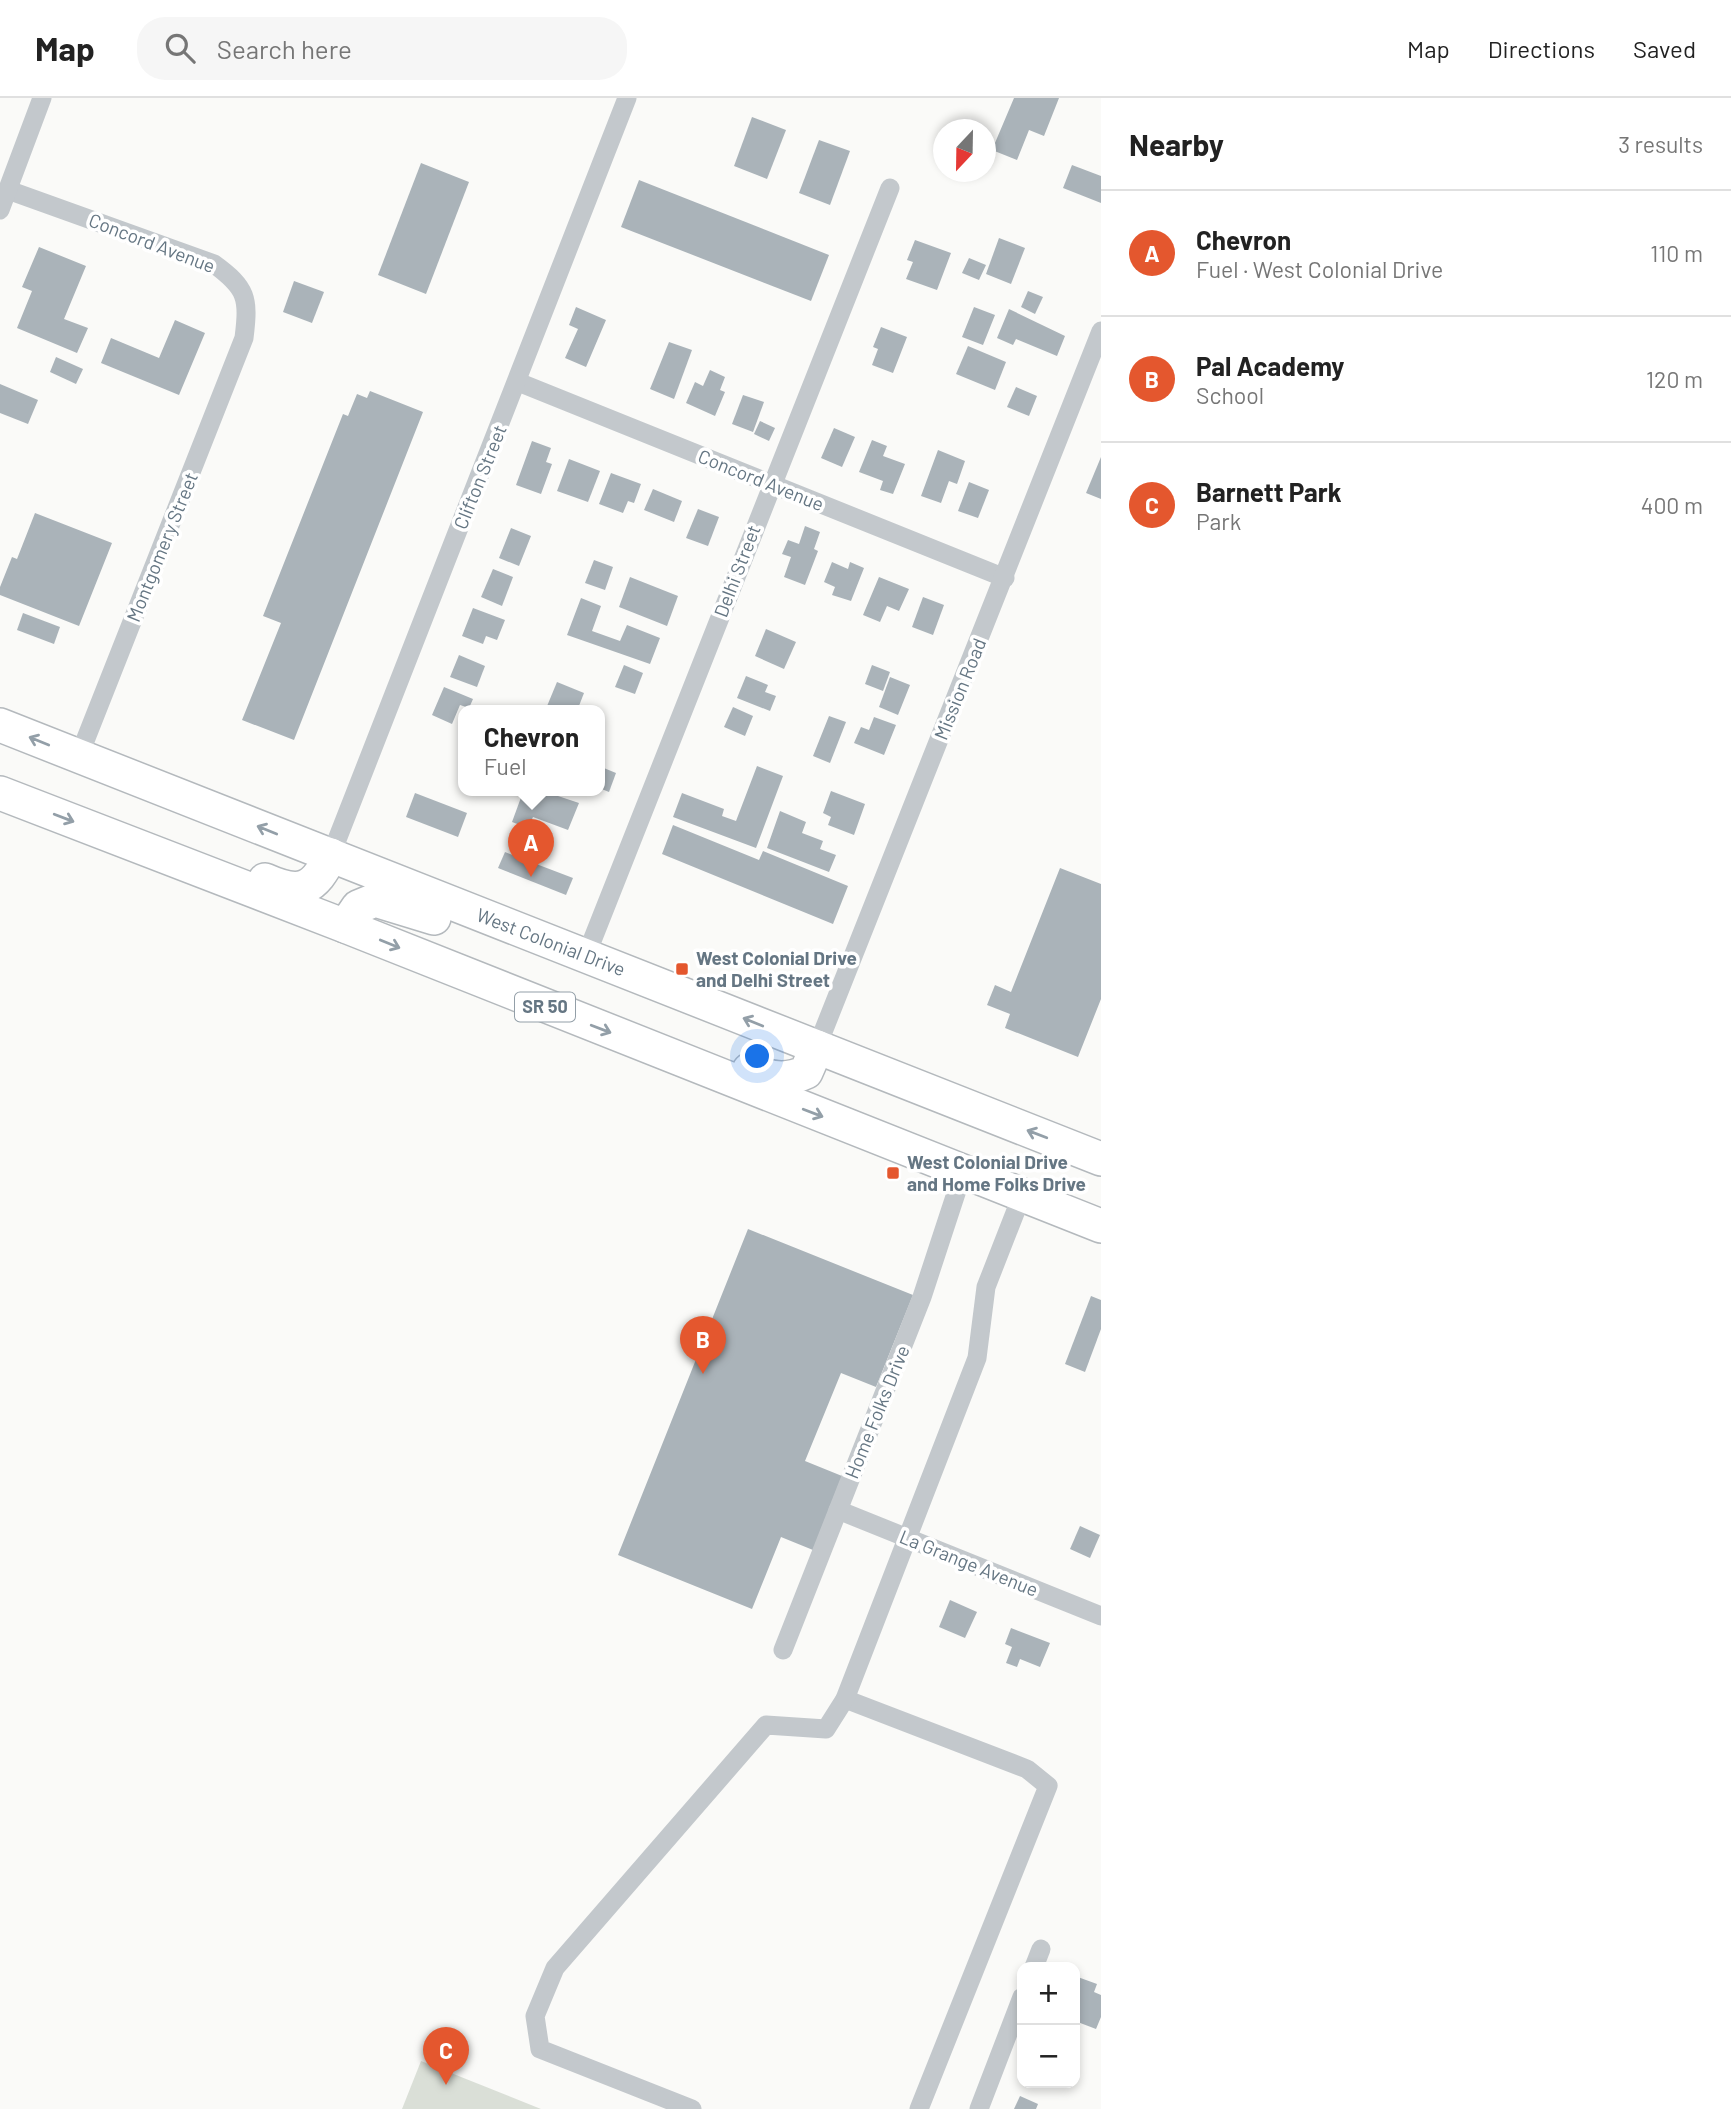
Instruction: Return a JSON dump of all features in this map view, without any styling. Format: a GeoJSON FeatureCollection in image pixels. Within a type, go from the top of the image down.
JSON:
{"type":"FeatureCollection","features":[{"type":"Feature","properties":{"kind":"highway","name":"West Colonial Drive"},"geometry":{"type":"LineString","coordinates":[[0,725],[1101,1159]]}},
{"type":"Feature","properties":{"kind":"highway","name":"SR 50"},"geometry":{"type":"LineString","coordinates":[[0,793],[345,926],[1101,1226]]}},
{"type":"Feature","properties":{"kind":"highway"},"geometry":{"type":"LineString","coordinates":[[173,860],[198,853],[274,884],[297,890],[312,885],[320,878],[331,856]]}},
{"type":"Feature","properties":{"kind":"highway"},"geometry":{"type":"LineString","coordinates":[[345,926],[358,907],[375,900],[438,920],[473,911]]}},
{"type":"Feature","properties":{"kind":"highway"},"geometry":{"type":"LineString","coordinates":[[652,1049],[676,1040],[756,1073],[791,1080],[806,1072],[817,1047]]}},
{"type":"Feature","properties":{"kind":"street","name":"Clifton Street"},"geometry":{"type":"LineString","coordinates":[[331,856],[627,98]]}},
{"type":"Feature","properties":{"kind":"street"},"geometry":{"type":"LineString","coordinates":[[0,210],[42,102]]}},
{"type":"Feature","properties":{"kind":"street","name":"Delhi Street"},"geometry":{"type":"LineString","coordinates":[[586,956],[890,188]]}},
{"type":"Feature","properties":{"kind":"street","name":"Concord Avenue"},"geometry":{"type":"LineString","coordinates":[[8,190],[214,264],[236,280],[248,304],[244,338]]}},
{"type":"Feature","properties":{"kind":"street","name":"Mission Road"},"geometry":{"type":"LineString","coordinates":[[817,1047],[1101,331]]}},
{"type":"Feature","properties":{"kind":"street","name":"Montgomery Street"},"geometry":{"type":"LineString","coordinates":[[79,757],[244,338]]}},
{"type":"Feature","properties":{"kind":"street","name":"Concord Avenue"},"geometry":{"type":"LineString","coordinates":[[518,382],[1005,578]]}},
{"type":"Feature","properties":{"kind":"street","name":"Home Folks Drive"},"geometry":{"type":"LineString","coordinates":[[783,1650],[922,1297],[964,1172]]}},
{"type":"Feature","properties":{"kind":"street"},"geometry":{"type":"LineString","coordinates":[[692,2109],[540,2049],[535,2016],[555,1968],[766,1726],[826,1729],[845,1699],[977,1358],[986,1287],[1023,1195]]}},
{"type":"Feature","properties":{"kind":"street","name":"La Grange Avenue"},"geometry":{"type":"LineString","coordinates":[[838,1510],[1101,1616]]}},
{"type":"Feature","properties":{"kind":"street"},"geometry":{"type":"LineString","coordinates":[[845,1699],[1027,1769],[1048,1786],[919,2109]]}},
{"type":"Feature","properties":{"kind":"street"},"geometry":{"type":"LineString","coordinates":[[979,2109],[1017,2010]]}},
{"type":"Feature","properties":{"kind":"shaded area"},"geometry":{"type":"Polygon","coordinates":[[[421,2061],[541,2109],[402,2109],[421,2061]]]}},
{"type":"Feature","properties":{"kind":"building"},"geometry":{"type":"Polygon","coordinates":[[[1014,98],[1059,98],[1044,136],[1029,130],[1017,160],[996,152],[996,141],[1014,98]]]}},
{"type":"Feature","properties":{"kind":"building"},"geometry":{"type":"Polygon","coordinates":[[[752,117],[786,130],[767,179],[734,166],[752,117]]]}},
{"type":"Feature","properties":{"kind":"building"},"geometry":{"type":"Polygon","coordinates":[[[819,140],[850,151],[830,205],[799,193],[819,140]]]}},
{"type":"Feature","properties":{"kind":"building"},"geometry":{"type":"Polygon","coordinates":[[[421,163],[469,182],[426,294],[378,275],[421,163]]]}},
{"type":"Feature","properties":{"kind":"building"},"geometry":{"type":"Polygon","coordinates":[[[1072,165],[1101,176],[1101,203],[1063,188],[1072,165]]]}},
{"type":"Feature","properties":{"kind":"building"},"geometry":{"type":"Polygon","coordinates":[[[639,180],[829,255],[811,301],[621,227],[639,180]]]}},
{"type":"Feature","properties":{"kind":"building"},"geometry":{"type":"Polygon","coordinates":[[[999,238],[1025,248],[1011,284],[986,274],[999,238]]]}},
{"type":"Feature","properties":{"kind":"building"},"geometry":{"type":"Polygon","coordinates":[[[915,240],[951,253],[937,290],[906,279],[913,262],[907,260],[915,240]]]}},
{"type":"Feature","properties":{"kind":"building"},"geometry":{"type":"Polygon","coordinates":[[[39,247],[86,266],[64,319],[88,328],[77,353],[17,328],[32,291],[22,287],[39,247]]]}},
{"type":"Feature","properties":{"kind":"building"},"geometry":{"type":"Polygon","coordinates":[[[969,258],[986,265],[979,280],[962,273],[969,258]]]}},
{"type":"Feature","properties":{"kind":"building"},"geometry":{"type":"Polygon","coordinates":[[[294,281],[324,292],[312,323],[283,312],[294,281]]]}},
{"type":"Feature","properties":{"kind":"building"},"geometry":{"type":"Polygon","coordinates":[[[1028,291],[1043,297],[1035,314],[1021,307],[1028,291]]]}},
{"type":"Feature","properties":{"kind":"building"},"geometry":{"type":"Polygon","coordinates":[[[576,307],[606,320],[586,367],[565,358],[578,329],[569,325],[576,307]]]}},
{"type":"Feature","properties":{"kind":"building"},"geometry":{"type":"Polygon","coordinates":[[[974,307],[995,315],[983,345],[962,337],[974,307]]]}},
{"type":"Feature","properties":{"kind":"building"},"geometry":{"type":"Polygon","coordinates":[[[1009,309],[1065,336],[1057,356],[1016,339],[1013,345],[997,338],[1009,309]]]}},
{"type":"Feature","properties":{"kind":"building"},"geometry":{"type":"Polygon","coordinates":[[[175,320],[205,333],[179,395],[101,363],[111,338],[159,358],[175,320]]]}},
{"type":"Feature","properties":{"kind":"building"},"geometry":{"type":"Polygon","coordinates":[[[881,327],[907,337],[893,373],[872,365],[878,349],[873,347],[881,327]]]}},
{"type":"Feature","properties":{"kind":"building"},"geometry":{"type":"Polygon","coordinates":[[[669,342],[692,350],[674,399],[650,389],[669,342]]]}},
{"type":"Feature","properties":{"kind":"building"},"geometry":{"type":"Polygon","coordinates":[[[968,346],[1006,362],[995,390],[956,374],[968,346]]]}},
{"type":"Feature","properties":{"kind":"building"},"geometry":{"type":"Polygon","coordinates":[[[56,357],[83,369],[76,384],[50,372],[56,357]]]}},
{"type":"Feature","properties":{"kind":"building"},"geometry":{"type":"Polygon","coordinates":[[[710,370],[725,377],[720,390],[725,392],[715,416],[686,403],[695,382],[703,386],[710,370]]]}},
{"type":"Feature","properties":{"kind":"building"},"geometry":{"type":"Polygon","coordinates":[[[0,384],[38,400],[28,424],[0,413],[0,384]]]}},
{"type":"Feature","properties":{"kind":"building"},"geometry":{"type":"Polygon","coordinates":[[[1016,387],[1037,396],[1029,416],[1007,407],[1016,387]]]}},
{"type":"Feature","properties":{"kind":"building"},"geometry":{"type":"Polygon","coordinates":[[[370,391],[423,412],[294,740],[242,720],[281,623],[263,616],[343,414],[348,416],[357,394],[367,398],[370,391]]]}},
{"type":"Feature","properties":{"kind":"building"},"geometry":{"type":"Polygon","coordinates":[[[743,395],[764,402],[753,432],[732,424],[743,395]]]}},
{"type":"Feature","properties":{"kind":"building"},"geometry":{"type":"Polygon","coordinates":[[[760,421],[775,428],[769,441],[754,434],[760,421]]]}},
{"type":"Feature","properties":{"kind":"building"},"geometry":{"type":"Polygon","coordinates":[[[834,428],[855,437],[842,467],[821,458],[834,428]]]}},
{"type":"Feature","properties":{"kind":"building"},"geometry":{"type":"Polygon","coordinates":[[[872,440],[887,446],[883,456],[905,464],[893,494],[880,490],[883,481],[859,472],[872,440]]]}},
{"type":"Feature","properties":{"kind":"building"},"geometry":{"type":"Polygon","coordinates":[[[532,441],[551,448],[546,462],[552,464],[541,494],[516,485],[532,441]]]}},
{"type":"Feature","properties":{"kind":"building"},"geometry":{"type":"Polygon","coordinates":[[[938,450],[965,461],[957,484],[949,481],[941,503],[921,496],[938,450]]]}},
{"type":"Feature","properties":{"kind":"building"},"geometry":{"type":"Polygon","coordinates":[[[1101,457],[1101,499],[1086,493],[1101,457]]]}},
{"type":"Feature","properties":{"kind":"building"},"geometry":{"type":"Polygon","coordinates":[[[569,459],[600,471],[588,502],[557,491],[569,459]]]}},
{"type":"Feature","properties":{"kind":"building"},"geometry":{"type":"Polygon","coordinates":[[[611,473],[641,484],[634,503],[628,501],[623,513],[599,504],[611,473]]]}},
{"type":"Feature","properties":{"kind":"building"},"geometry":{"type":"Polygon","coordinates":[[[969,482],[989,490],[978,518],[958,511],[969,482]]]}},
{"type":"Feature","properties":{"kind":"building"},"geometry":{"type":"Polygon","coordinates":[[[653,489],[682,501],[674,522],[644,510],[653,489]]]}},
{"type":"Feature","properties":{"kind":"building"},"geometry":{"type":"Polygon","coordinates":[[[698,509],[719,517],[708,546],[686,538],[698,509]]]}},
{"type":"Feature","properties":{"kind":"building"},"geometry":{"type":"Polygon","coordinates":[[[35,513],[112,543],[79,626],[0,595],[0,587],[12,557],[17,559],[35,513]]]}},
{"type":"Feature","properties":{"kind":"building"},"geometry":{"type":"Polygon","coordinates":[[[805,526],[820,532],[814,549],[818,551],[805,585],[784,577],[791,557],[782,554],[788,540],[799,544],[805,526]]]}},
{"type":"Feature","properties":{"kind":"building"},"geometry":{"type":"Polygon","coordinates":[[[511,528],[531,536],[519,566],[499,558],[511,528]]]}},
{"type":"Feature","properties":{"kind":"building"},"geometry":{"type":"Polygon","coordinates":[[[594,560],[613,567],[605,590],[585,583],[594,560]]]}},
{"type":"Feature","properties":{"kind":"building"},"geometry":{"type":"Polygon","coordinates":[[[832,562],[848,569],[850,562],[864,568],[851,601],[832,595],[835,587],[824,582],[832,562]]]}},
{"type":"Feature","properties":{"kind":"building"},"geometry":{"type":"Polygon","coordinates":[[[493,569],[513,577],[502,606],[481,597],[493,569]]]}},
{"type":"Feature","properties":{"kind":"building"},"geometry":{"type":"Polygon","coordinates":[[[630,577],[678,596],[667,626],[619,607],[630,577]]]}},
{"type":"Feature","properties":{"kind":"building"},"geometry":{"type":"Polygon","coordinates":[[[879,577],[909,589],[899,611],[887,606],[880,622],[863,615],[879,577]]]}},
{"type":"Feature","properties":{"kind":"building"},"geometry":{"type":"Polygon","coordinates":[[[923,597],[944,605],[933,635],[912,627],[923,597]]]}},
{"type":"Feature","properties":{"kind":"building"},"geometry":{"type":"Polygon","coordinates":[[[581,598],[601,606],[592,631],[620,641],[627,625],[660,638],[650,664],[567,635],[581,598]]]}},
{"type":"Feature","properties":{"kind":"building"},"geometry":{"type":"Polygon","coordinates":[[[473,608],[505,620],[497,640],[486,636],[483,644],[462,636],[473,608]]]}},
{"type":"Feature","properties":{"kind":"building"},"geometry":{"type":"Polygon","coordinates":[[[23,613],[60,627],[54,644],[17,630],[23,613]]]}},
{"type":"Feature","properties":{"kind":"building"},"geometry":{"type":"Polygon","coordinates":[[[766,629],[796,642],[784,669],[755,656],[766,629]]]}},
{"type":"Feature","properties":{"kind":"building"},"geometry":{"type":"Polygon","coordinates":[[[459,655],[485,666],[477,687],[450,677],[459,655]]]}},
{"type":"Feature","properties":{"kind":"building"},"geometry":{"type":"Polygon","coordinates":[[[624,665],[643,673],[635,694],[615,687],[624,665]]]}},
{"type":"Feature","properties":{"kind":"building"},"geometry":{"type":"Polygon","coordinates":[[[872,665],[890,672],[883,691],[865,684],[872,665]]]}},
{"type":"Feature","properties":{"kind":"building"},"geometry":{"type":"Polygon","coordinates":[[[746,676],[768,685],[765,692],[776,696],[770,711],[737,698],[746,676]]]}},
{"type":"Feature","properties":{"kind":"building"},"geometry":{"type":"Polygon","coordinates":[[[890,677],[910,685],[898,715],[879,707],[890,677]]]}},
{"type":"Feature","properties":{"kind":"building"},"geometry":{"type":"Polygon","coordinates":[[[557,682],[584,693],[579,705],[547,705],[557,682]]]}},
{"type":"Feature","properties":{"kind":"building"},"geometry":{"type":"Polygon","coordinates":[[[444,687],[473,699],[470,705],[458,705],[452,724],[432,715],[444,687]]]}},
{"type":"Feature","properties":{"kind":"building"},"geometry":{"type":"Polygon","coordinates":[[[733,707],[753,716],[745,736],[724,727],[733,707]]]}},
{"type":"Feature","properties":{"kind":"building"},"geometry":{"type":"Polygon","coordinates":[[[829,716],[846,722],[830,763],[813,756],[829,716]]]}},
{"type":"Feature","properties":{"kind":"building"},"geometry":{"type":"Polygon","coordinates":[[[874,717],[896,725],[884,755],[854,743],[861,727],[869,730],[874,717]]]}},
{"type":"Feature","properties":{"kind":"building"},"geometry":{"type":"Polygon","coordinates":[[[757,766],[783,776],[756,848],[673,817],[682,793],[724,809],[722,816],[736,821],[757,766]]]}},
{"type":"Feature","properties":{"kind":"building"},"geometry":{"type":"Polygon","coordinates":[[[605,768],[616,773],[609,792],[605,790],[605,768]]]}},
{"type":"Feature","properties":{"kind":"building"},"geometry":{"type":"Polygon","coordinates":[[[831,791],[865,804],[854,835],[828,825],[831,817],[823,813],[831,791]]]}},
{"type":"Feature","properties":{"kind":"building"},"geometry":{"type":"Polygon","coordinates":[[[415,793],[467,813],[458,837],[406,817],[415,793]]]}},
{"type":"Feature","properties":{"kind":"building"},"geometry":{"type":"Polygon","coordinates":[[[522,796],[558,796],[579,803],[568,830],[533,817],[528,828],[512,822],[522,796]]]}},
{"type":"Feature","properties":{"kind":"building"},"geometry":{"type":"Polygon","coordinates":[[[780,811],[806,822],[802,833],[823,841],[820,849],[836,855],[829,872],[767,848],[780,811]]]}},
{"type":"Feature","properties":{"kind":"building"},"geometry":{"type":"Polygon","coordinates":[[[673,825],[759,860],[763,851],[848,886],[833,924],[662,854],[673,825]]]}},
{"type":"Feature","properties":{"kind":"building"},"geometry":{"type":"Polygon","coordinates":[[[505,852],[573,878],[566,895],[498,868],[505,852]]]}},
{"type":"Feature","properties":{"kind":"building"},"geometry":{"type":"Polygon","coordinates":[[[1060,868],[1101,884],[1101,999],[1078,1057],[1005,1028],[1010,1014],[987,1005],[995,985],[1011,992],[1060,868]]]}},
{"type":"Feature","properties":{"kind":"building"},"geometry":{"type":"Polygon","coordinates":[[[748,1229],[913,1295],[876,1387],[841,1373],[805,1461],[842,1476],[813,1550],[781,1537],[752,1609],[618,1555],[748,1229]]]}},
{"type":"Feature","properties":{"kind":"building"},"geometry":{"type":"Polygon","coordinates":[[[1091,1296],[1101,1300],[1101,1329],[1085,1372],[1065,1364],[1091,1296]]]}},
{"type":"Feature","properties":{"kind":"building"},"geometry":{"type":"Polygon","coordinates":[[[1080,1526],[1100,1535],[1090,1558],[1070,1549],[1080,1526]]]}},
{"type":"Feature","properties":{"kind":"building"},"geometry":{"type":"Polygon","coordinates":[[[950,1600],[977,1612],[965,1638],[939,1627],[950,1600]]]}},
{"type":"Feature","properties":{"kind":"building"},"geometry":{"type":"Polygon","coordinates":[[[1011,1628],[1050,1643],[1040,1667],[1020,1659],[1017,1667],[1006,1663],[1012,1647],[1005,1644],[1011,1628]]]}},
{"type":"Feature","properties":{"kind":"building"},"geometry":{"type":"Polygon","coordinates":[[[1080,1978],[1097,1984],[1094,1992],[1101,1995],[1101,2017],[1096,2029],[1080,2023],[1080,1978]]]}},
{"type":"Feature","properties":{"kind":"building"},"geometry":{"type":"Polygon","coordinates":[[[1020,2096],[1038,2104],[1036,2109],[1014,2109],[1020,2096]]]}},
{"type":"Feature","properties":{"kind":"place","name":"Chevron"},"geometry":{"type":"Point","coordinates":[531,877]}},
{"type":"Feature","properties":{"kind":"place","name":"West Colonial Drive and Delhi Street"},"geometry":{"type":"Point","coordinates":[682,969]}},
{"type":"Feature","properties":{"kind":"place","name":"West Colonial Drive and Home Folks Drive"},"geometry":{"type":"Point","coordinates":[893,1173]}},
{"type":"Feature","properties":{"kind":"place","name":"Pal Academy"},"geometry":{"type":"Point","coordinates":[703,1374]}},
{"type":"Feature","properties":{"kind":"place","name":"Barnett Park"},"geometry":{"type":"Point","coordinates":[446,2085]}}]}
